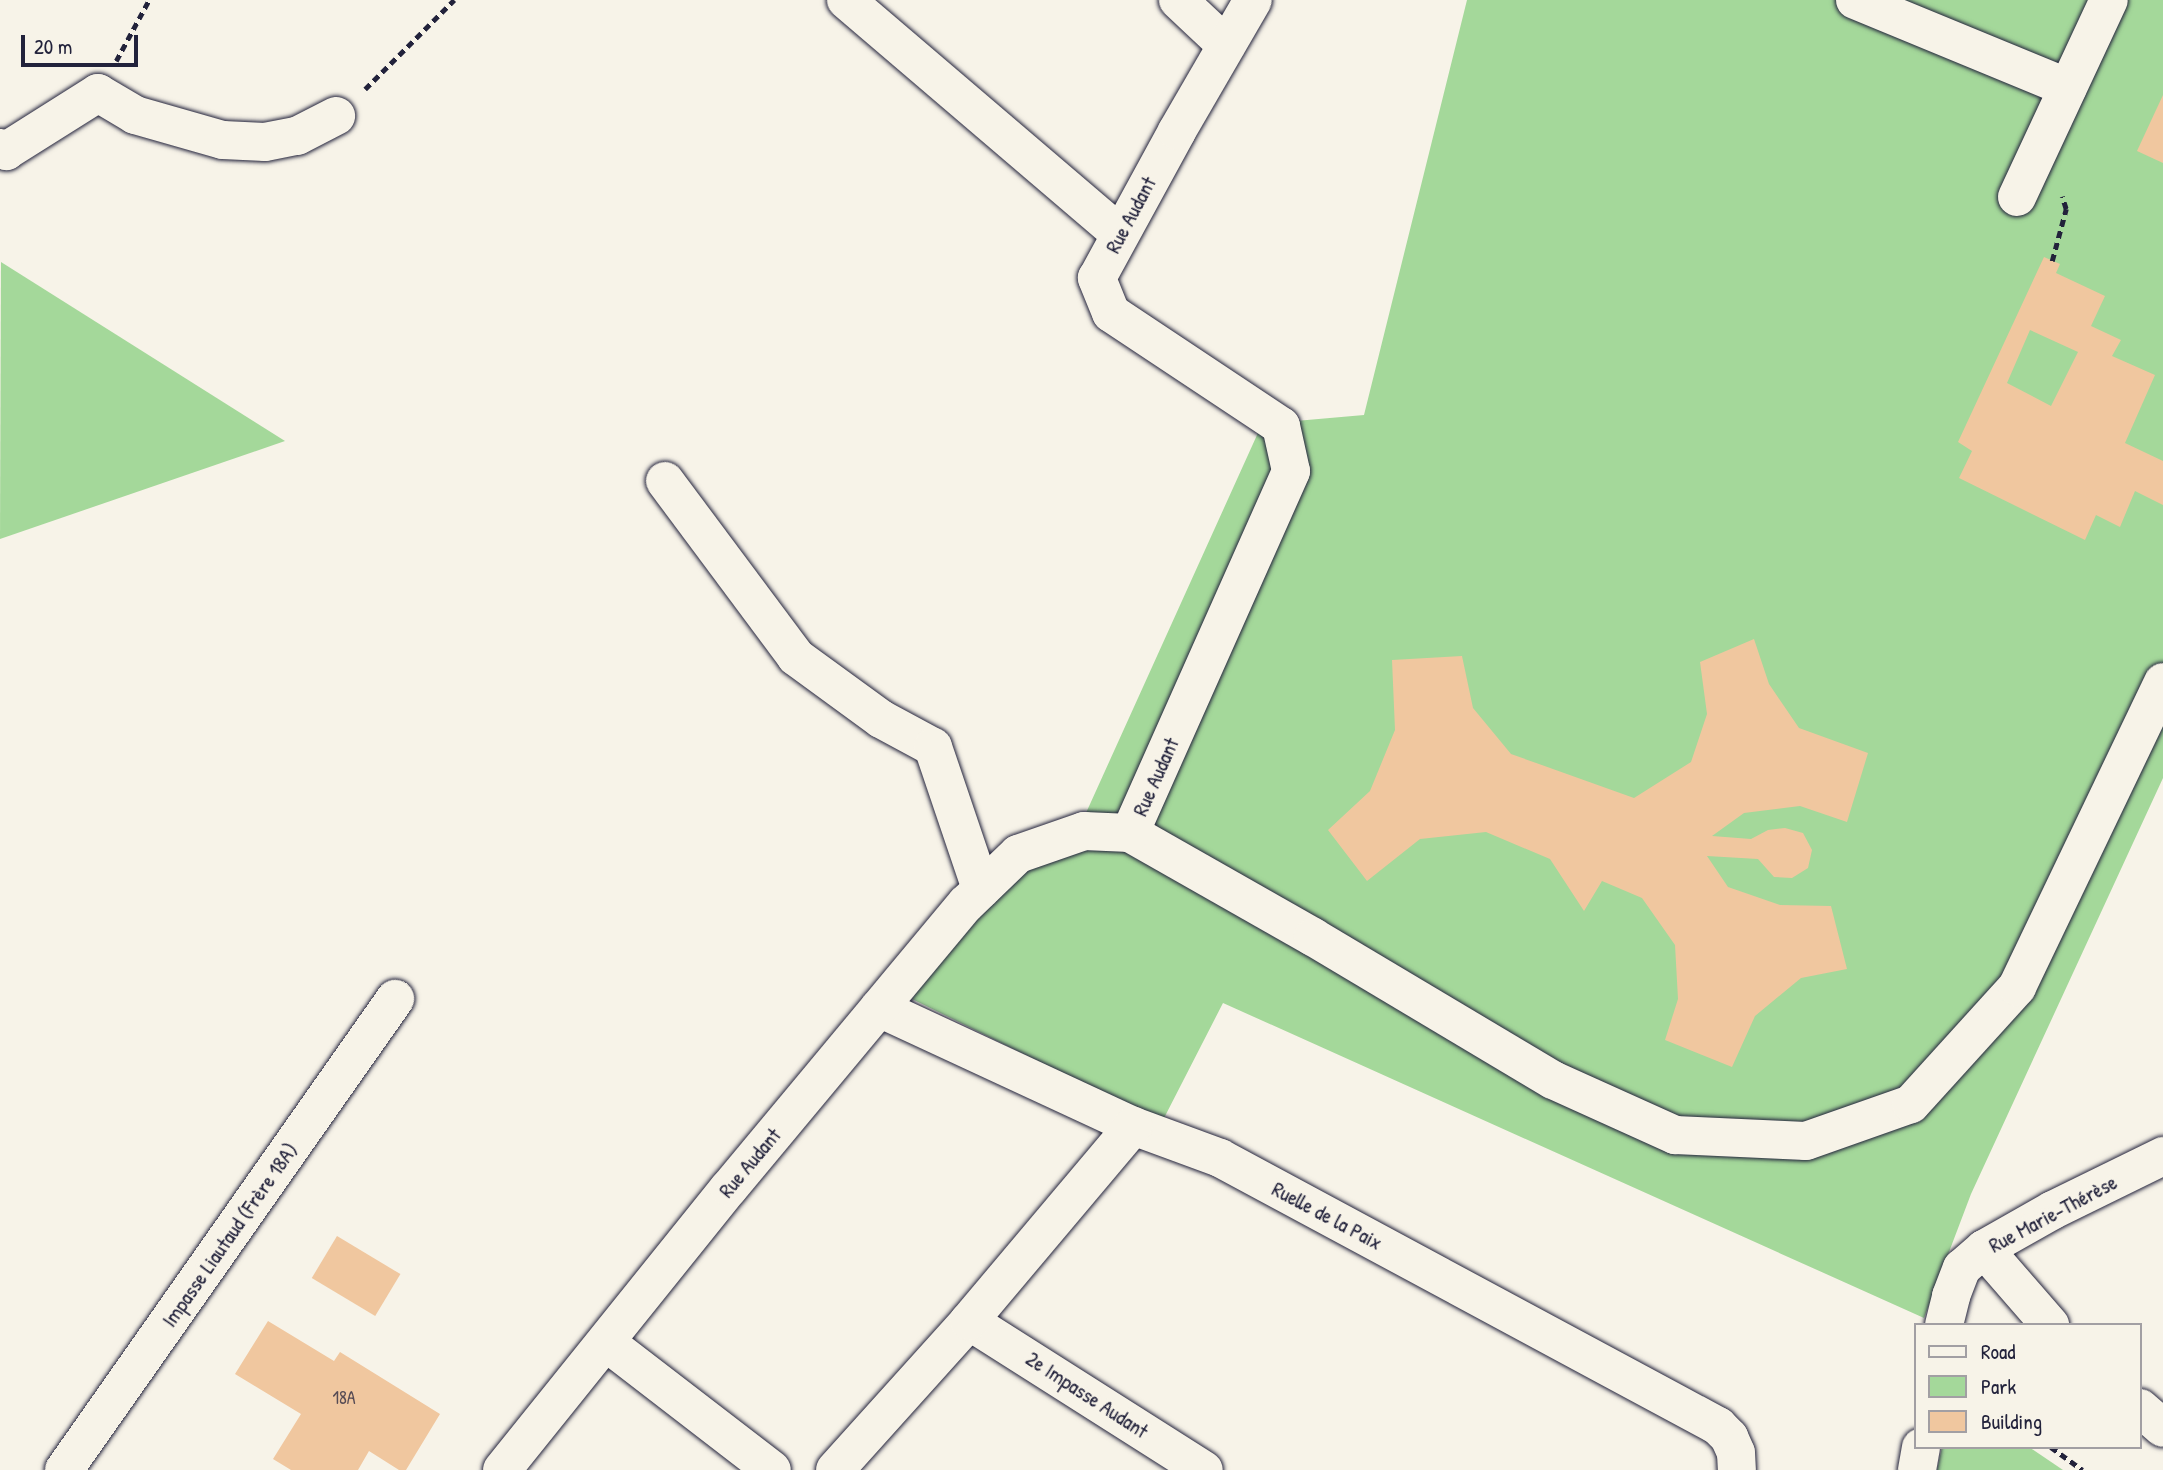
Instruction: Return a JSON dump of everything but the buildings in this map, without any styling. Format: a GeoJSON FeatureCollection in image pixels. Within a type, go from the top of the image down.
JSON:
{"type":"FeatureCollection","features":[{"type":"Feature","properties":{"kind":"street"},"geometry":{"type":"LineString","coordinates":[[846,0],[1120,234]]}},
{"type":"Feature","properties":{"kind":"street"},"geometry":{"type":"LineString","coordinates":[[1178,0],[1226,45]]}},
{"type":"Feature","properties":{"kind":"street","name":"Rue Audant"},"geometry":{"type":"LineString","coordinates":[[502,1470],[607,1343],[729,1188],[981,889],[1018,854],[1084,831],[1130,833],[1291,471],[1281,426],[1111,313],[1097,278],[1253,0]]}},
{"type":"Feature","properties":{"kind":"street"},"geometry":{"type":"LineString","coordinates":[[1855,0],[2068,88]]}},
{"type":"Feature","properties":{"kind":"street"},"geometry":{"type":"LineString","coordinates":[[2017,197],[2109,0]]}},
{"type":"Feature","properties":{"kind":"street"},"geometry":{"type":"LineString","coordinates":[[0,148],[6,151],[98,93],[135,115],[223,140],[265,142],[297,136],[336,116]]}},
{"type":"Feature","properties":{"kind":"street"},"geometry":{"type":"LineString","coordinates":[[666,481],[796,657],[881,719],[933,747],[981,889]]}},
{"type":"Feature","properties":{"kind":"street"},"geometry":{"type":"LineString","coordinates":[[1130,833],[1313,937],[1553,1080],[1675,1135],[1805,1141],[1911,1104],[2017,987],[2163,682]]}},
{"type":"Feature","properties":{"kind":"street","name":"Impasse Liautaud (Frère 18A)"},"geometry":{"type":"LineString","coordinates":[[64,1470],[395,999]]}},
{"type":"Feature","properties":{"kind":"street","name":"Ruelle de la Paix"},"geometry":{"type":"LineString","coordinates":[[879,1008],[1133,1126],[1220,1158],[1718,1426],[1729,1437],[1737,1470]]}},
{"type":"Feature","properties":{"kind":"street"},"geometry":{"type":"LineString","coordinates":[[835,1470],[970,1321],[1133,1126]]}},
{"type":"Feature","properties":{"kind":"street","name":"Rue Marie-Thérèse"},"geometry":{"type":"LineString","coordinates":[[1944,1323],[1962,1268],[1984,1249],[2053,1210],[2163,1156]]}},
{"type":"Feature","properties":{"kind":"street"},"geometry":{"type":"LineString","coordinates":[[1984,1249],[2048,1323]]}},
{"type":"Feature","properties":{"kind":"street","name":"2e Impasse Audant"},"geometry":{"type":"LineString","coordinates":[[970,1321],[1204,1470]]}},
{"type":"Feature","properties":{"kind":"street"},"geometry":{"type":"LineString","coordinates":[[607,1343],[772,1470]]}},
{"type":"Feature","properties":{"kind":"street"},"geometry":{"type":"LineString","coordinates":[[2142,1410],[2163,1428]]}},
{"type":"Feature","properties":{"kind":"street"},"geometry":{"type":"LineString","coordinates":[[1917,1470],[1921,1449]]}},
{"type":"Feature","properties":{"kind":"path"},"geometry":{"type":"LineString","coordinates":[[98,93],[149,0]]}},
{"type":"Feature","properties":{"kind":"path"},"geometry":{"type":"LineString","coordinates":[[336,116],[452,3]]}},
{"type":"Feature","properties":{"kind":"path"},"geometry":{"type":"LineString","coordinates":[[2052,261],[2066,209]]}},
{"type":"Feature","properties":{"kind":"path"},"geometry":{"type":"LineString","coordinates":[[2054,1449],[2083,1470]]}},
{"type":"Feature","properties":{"kind":"green space"},"geometry":{"type":"Polygon","coordinates":[[[1467,0],[2163,0],[2163,778],[1971,1194],[1924,1318],[1223,1003],[1162,1122],[912,999],[974,890],[1081,824],[1262,424],[1364,415],[1467,0]]]}},
{"type":"Feature","properties":{"kind":"green space"},"geometry":{"type":"Polygon","coordinates":[[[1,262],[285,441],[0,539],[1,262]]]}},
{"type":"Feature","properties":{"kind":"green space"},"geometry":{"type":"Polygon","coordinates":[[[1942,1449],[2032,1449],[2063,1470],[1937,1470],[1942,1449]]]}}]}
